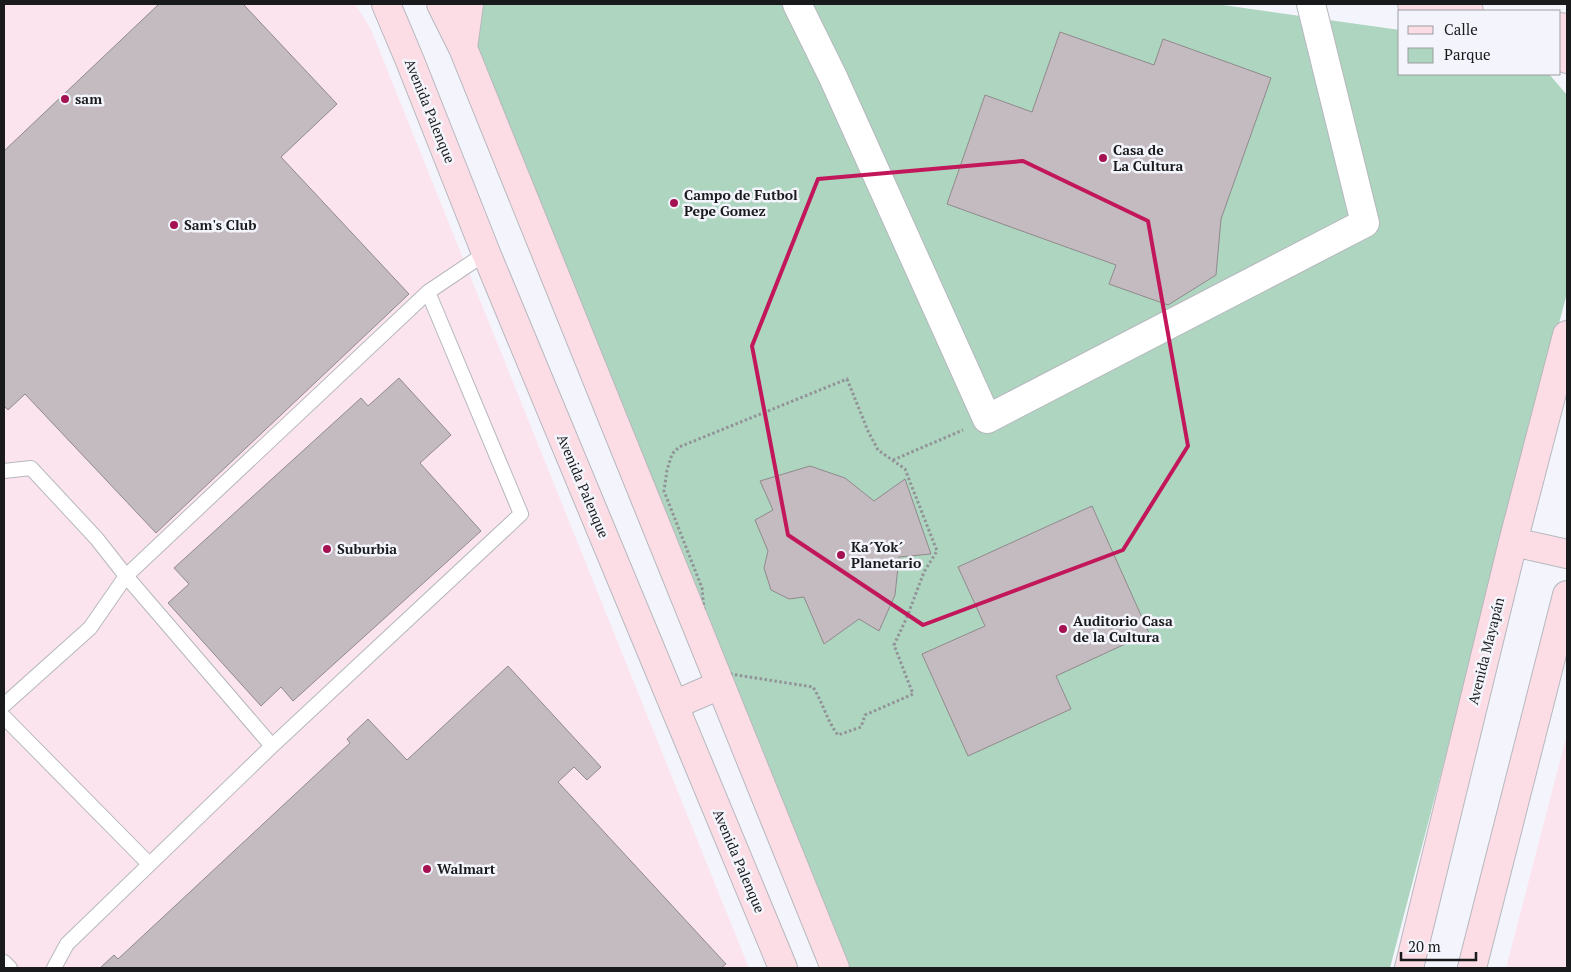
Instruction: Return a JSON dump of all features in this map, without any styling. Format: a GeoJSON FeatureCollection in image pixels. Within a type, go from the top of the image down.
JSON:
{"type":"FeatureCollection","features":[{"type":"Feature","properties":{"kind":"street"},"geometry":{"type":"LineString","coordinates":[[441,4],[462,48],[835,968]]}},
{"type":"Feature","properties":{"kind":"street"},"geometry":{"type":"LineString","coordinates":[[462,48],[468,4]]}},
{"type":"Feature","properties":{"kind":"street"},"geometry":{"type":"LineString","coordinates":[[797,4],[837,86],[987,419],[1365,223],[1311,4]]}},
{"type":"Feature","properties":{"kind":"street"},"geometry":{"type":"LineString","coordinates":[[1412,4],[1466,8]]}},
{"type":"Feature","properties":{"kind":"street","name":"Avenida Palenque"},"geometry":{"type":"LineString","coordinates":[[391,6],[410,61],[486,253],[783,968]]}},
{"type":"Feature","properties":{"kind":"street","name":"Avenida Mayapán"},"geometry":{"type":"LineString","coordinates":[[1409,968],[1513,542],[1567,335]]}},
{"type":"Feature","properties":{"kind":"street"},"geometry":{"type":"LineString","coordinates":[[1513,542],[1567,554]]}},
{"type":"Feature","properties":{"kind":"street"},"geometry":{"type":"LineString","coordinates":[[1472,968],[1567,595]]}},
{"type":"Feature","properties":{"kind":"street"},"geometry":{"type":"LineString","coordinates":[[674,705],[720,685]]}},
{"type":"Feature","properties":{"kind":"lane"},"geometry":{"type":"LineString","coordinates":[[4,705],[90,628],[126,576],[428,292],[486,253]]}},
{"type":"Feature","properties":{"kind":"lane"},"geometry":{"type":"LineString","coordinates":[[54,968],[67,944],[149,864],[272,746],[521,514],[428,292]]}},
{"type":"Feature","properties":{"kind":"lane"},"geometry":{"type":"LineString","coordinates":[[4,471],[31,468],[97,539],[126,576],[272,746]]}},
{"type":"Feature","properties":{"kind":"lane"},"geometry":{"type":"LineString","coordinates":[[4,717],[149,864]]}},
{"type":"Feature","properties":{"kind":"lane"},"geometry":{"type":"LineString","coordinates":[[4,962],[10,968]]}},
{"type":"Feature","properties":{"kind":"path"},"geometry":{"type":"LineString","coordinates":[[846,379],[878,450],[892,460],[905,469],[937,551],[924,572],[894,645],[913,694],[865,715],[861,727],[838,736],[821,700],[813,688],[724,673],[705,621],[702,588],[664,491],[667,470],[672,454],[679,447],[846,379]]}},
{"type":"Feature","properties":{"kind":"path"},"geometry":{"type":"LineString","coordinates":[[892,460],[987,419]]}},
{"type":"Feature","properties":{"kind":"highlighted area"},"geometry":{"type":"Polygon","coordinates":[[[1023,161],[1148,221],[1188,446],[1123,550],[923,625],[788,535],[752,346],[818,179],[1023,161]]]}},
{"type":"Feature","properties":{"kind":"shaded area"},"geometry":{"type":"Polygon","coordinates":[[[4,4],[355,4],[370,27],[749,968],[4,968],[4,4]]]}},
{"type":"Feature","properties":{"kind":"shaded area"},"geometry":{"type":"Polygon","coordinates":[[[1567,734],[1567,968],[1506,968],[1567,734]]]}},
{"type":"Feature","properties":{"kind":"green space"},"geometry":{"type":"Polygon","coordinates":[[[482,4],[1216,4],[1398,30],[1398,75],[1550,75],[1567,95],[1567,293],[1390,968],[831,968],[472,70],[478,11],[482,4]]]}},
{"type":"Feature","properties":{"kind":"building","name":"Sam's Club"},"geometry":{"type":"Polygon","coordinates":[[[159,4],[243,4],[337,104],[281,157],[409,294],[156,533],[25,394],[8,410],[4,406],[4,151],[159,4]]]}},
{"type":"Feature","properties":{"kind":"building","name":"Casa de La Cultura"},"geometry":{"type":"Polygon","coordinates":[[[1060,32],[1154,65],[1163,39],[1271,78],[1221,219],[1216,275],[1168,305],[1109,284],[1116,265],[947,204],[985,95],[1032,112],[1060,32]]]}},
{"type":"Feature","properties":{"kind":"building","name":"Suburbia"},"geometry":{"type":"Polygon","coordinates":[[[399,378],[451,435],[420,463],[481,531],[293,701],[281,687],[261,706],[168,603],[189,584],[174,568],[361,398],[368,406],[399,378]]]}},
{"type":"Feature","properties":{"kind":"building","name":"Ka´Yok´ Planetario"},"geometry":{"type":"Polygon","coordinates":[[[810,466],[845,478],[874,501],[905,479],[931,554],[899,557],[895,595],[879,631],[859,619],[824,644],[804,597],[789,599],[771,590],[764,568],[768,551],[755,520],[773,510],[760,481],[810,466]]]}},
{"type":"Feature","properties":{"kind":"building","name":"Auditorio Casa de la Cultura"},"geometry":{"type":"Polygon","coordinates":[[[1092,506],[1149,633],[1056,676],[1071,709],[968,756],[922,654],[985,626],[958,567],[1092,506]]]}},
{"type":"Feature","properties":{"kind":"building","name":"Walmart"},"geometry":{"type":"Polygon","coordinates":[[[508,666],[601,767],[587,780],[574,767],[558,782],[726,964],[721,968],[100,968],[114,955],[118,959],[350,743],[347,739],[368,719],[407,760],[508,666]]]}},
{"type":"Feature","properties":{"kind":"place","name":"sam"},"geometry":{"type":"Point","coordinates":[65,99]}},
{"type":"Feature","properties":{"kind":"place","name":"Casa de La Cultura"},"geometry":{"type":"Point","coordinates":[1103,158]}},
{"type":"Feature","properties":{"kind":"place","name":"Campo de Futbol Pepe Gomez"},"geometry":{"type":"Point","coordinates":[674,203]}},
{"type":"Feature","properties":{"kind":"place","name":"Sam's Club"},"geometry":{"type":"Point","coordinates":[174,225]}},
{"type":"Feature","properties":{"kind":"place","name":"Suburbia"},"geometry":{"type":"Point","coordinates":[327,549]}},
{"type":"Feature","properties":{"kind":"place","name":"Ka´Yok´ Planetario"},"geometry":{"type":"Point","coordinates":[841,555]}},
{"type":"Feature","properties":{"kind":"place","name":"Auditorio Casa de la Cultura"},"geometry":{"type":"Point","coordinates":[1063,629]}},
{"type":"Feature","properties":{"kind":"place","name":"Walmart"},"geometry":{"type":"Point","coordinates":[427,869]}}]}
